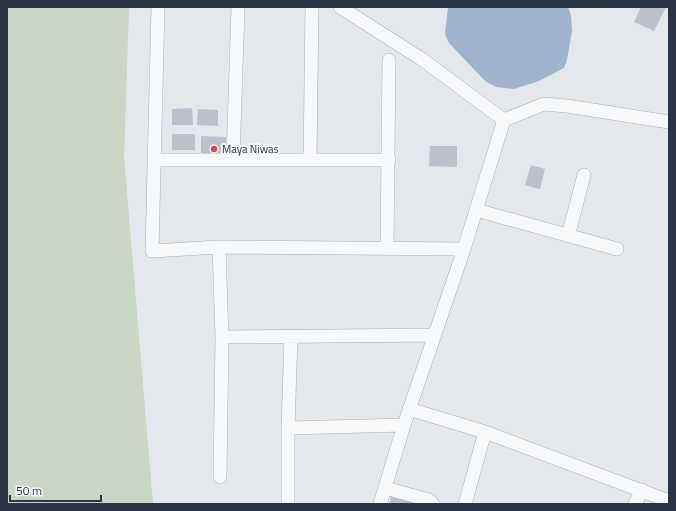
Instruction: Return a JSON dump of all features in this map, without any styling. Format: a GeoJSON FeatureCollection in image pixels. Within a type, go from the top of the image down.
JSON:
{"type":"FeatureCollection","features":[{"type":"Feature","properties":{"kind":"street"},"geometry":{"type":"LineString","coordinates":[[158,7],[152,251],[219,247],[464,249]]}},
{"type":"Feature","properties":{"kind":"street"},"geometry":{"type":"LineString","coordinates":[[232,160],[238,7]]}},
{"type":"Feature","properties":{"kind":"street"},"geometry":{"type":"LineString","coordinates":[[310,160],[312,7]]}},
{"type":"Feature","properties":{"kind":"street"},"geometry":{"type":"LineString","coordinates":[[340,7],[423,60],[504,120]]}},
{"type":"Feature","properties":{"kind":"street"},"geometry":{"type":"LineString","coordinates":[[386,249],[389,160],[389,60]]}},
{"type":"Feature","properties":{"kind":"street"},"geometry":{"type":"LineString","coordinates":[[504,120],[544,104],[567,106],[669,122]]}},
{"type":"Feature","properties":{"kind":"street"},"geometry":{"type":"LineString","coordinates":[[380,504],[409,408],[464,249],[504,120]]}},
{"type":"Feature","properties":{"kind":"street"},"geometry":{"type":"LineString","coordinates":[[154,160],[389,160]]}},
{"type":"Feature","properties":{"kind":"street"},"geometry":{"type":"LineString","coordinates":[[568,236],[584,176]]}},
{"type":"Feature","properties":{"kind":"street"},"geometry":{"type":"LineString","coordinates":[[476,210],[618,249]]}},
{"type":"Feature","properties":{"kind":"street"},"geometry":{"type":"LineString","coordinates":[[219,247],[222,337],[220,477]]}},
{"type":"Feature","properties":{"kind":"street"},"geometry":{"type":"LineString","coordinates":[[222,337],[434,335]]}},
{"type":"Feature","properties":{"kind":"street"},"geometry":{"type":"LineString","coordinates":[[288,504],[288,428],[291,337]]}},
{"type":"Feature","properties":{"kind":"street"},"geometry":{"type":"LineString","coordinates":[[409,408],[485,432],[669,501]]}},
{"type":"Feature","properties":{"kind":"street"},"geometry":{"type":"LineString","coordinates":[[288,428],[404,425]]}},
{"type":"Feature","properties":{"kind":"street"},"geometry":{"type":"LineString","coordinates":[[465,504],[485,432]]}},
{"type":"Feature","properties":{"kind":"street"},"geometry":{"type":"LineString","coordinates":[[385,488],[429,500],[433,504]]}},
{"type":"Feature","properties":{"kind":"street"},"geometry":{"type":"LineString","coordinates":[[635,504],[642,490]]}},
{"type":"Feature","properties":{"kind":"green space"},"geometry":{"type":"Polygon","coordinates":[[[7,7],[129,7],[124,157],[153,504],[7,504],[7,7]]]}},
{"type":"Feature","properties":{"kind":"water"},"geometry":{"type":"Polygon","coordinates":[[[448,7],[568,7],[571,15],[572,31],[567,60],[564,68],[539,81],[514,89],[496,87],[485,81],[449,43],[445,34],[448,7]]]}},
{"type":"Feature","properties":{"kind":"building"},"geometry":{"type":"Polygon","coordinates":[[[641,7],[666,7],[654,31],[634,22],[641,7]]]}},
{"type":"Feature","properties":{"kind":"building"},"geometry":{"type":"Polygon","coordinates":[[[192,108],[193,125],[172,125],[172,109],[192,108]]]}},
{"type":"Feature","properties":{"kind":"building"},"geometry":{"type":"Polygon","coordinates":[[[198,109],[218,110],[218,126],[197,125],[198,109]]]}},
{"type":"Feature","properties":{"kind":"building"},"geometry":{"type":"Polygon","coordinates":[[[172,134],[195,134],[195,150],[172,150],[172,134]]]}},
{"type":"Feature","properties":{"kind":"building","name":"Maya Niwas"},"geometry":{"type":"Polygon","coordinates":[[[201,136],[226,137],[226,154],[201,154],[201,136]]]}},
{"type":"Feature","properties":{"kind":"building"},"geometry":{"type":"Polygon","coordinates":[[[430,146],[457,146],[457,167],[429,166],[430,146]]]}},
{"type":"Feature","properties":{"kind":"building"},"geometry":{"type":"Polygon","coordinates":[[[531,165],[545,169],[540,189],[525,185],[531,165]]]}},
{"type":"Feature","properties":{"kind":"building"},"geometry":{"type":"Polygon","coordinates":[[[392,494],[419,501],[418,504],[389,504],[392,494]]]}},
{"type":"Feature","properties":{"kind":"place","name":"Maya Niwas"},"geometry":{"type":"Point","coordinates":[214,149]}}]}
